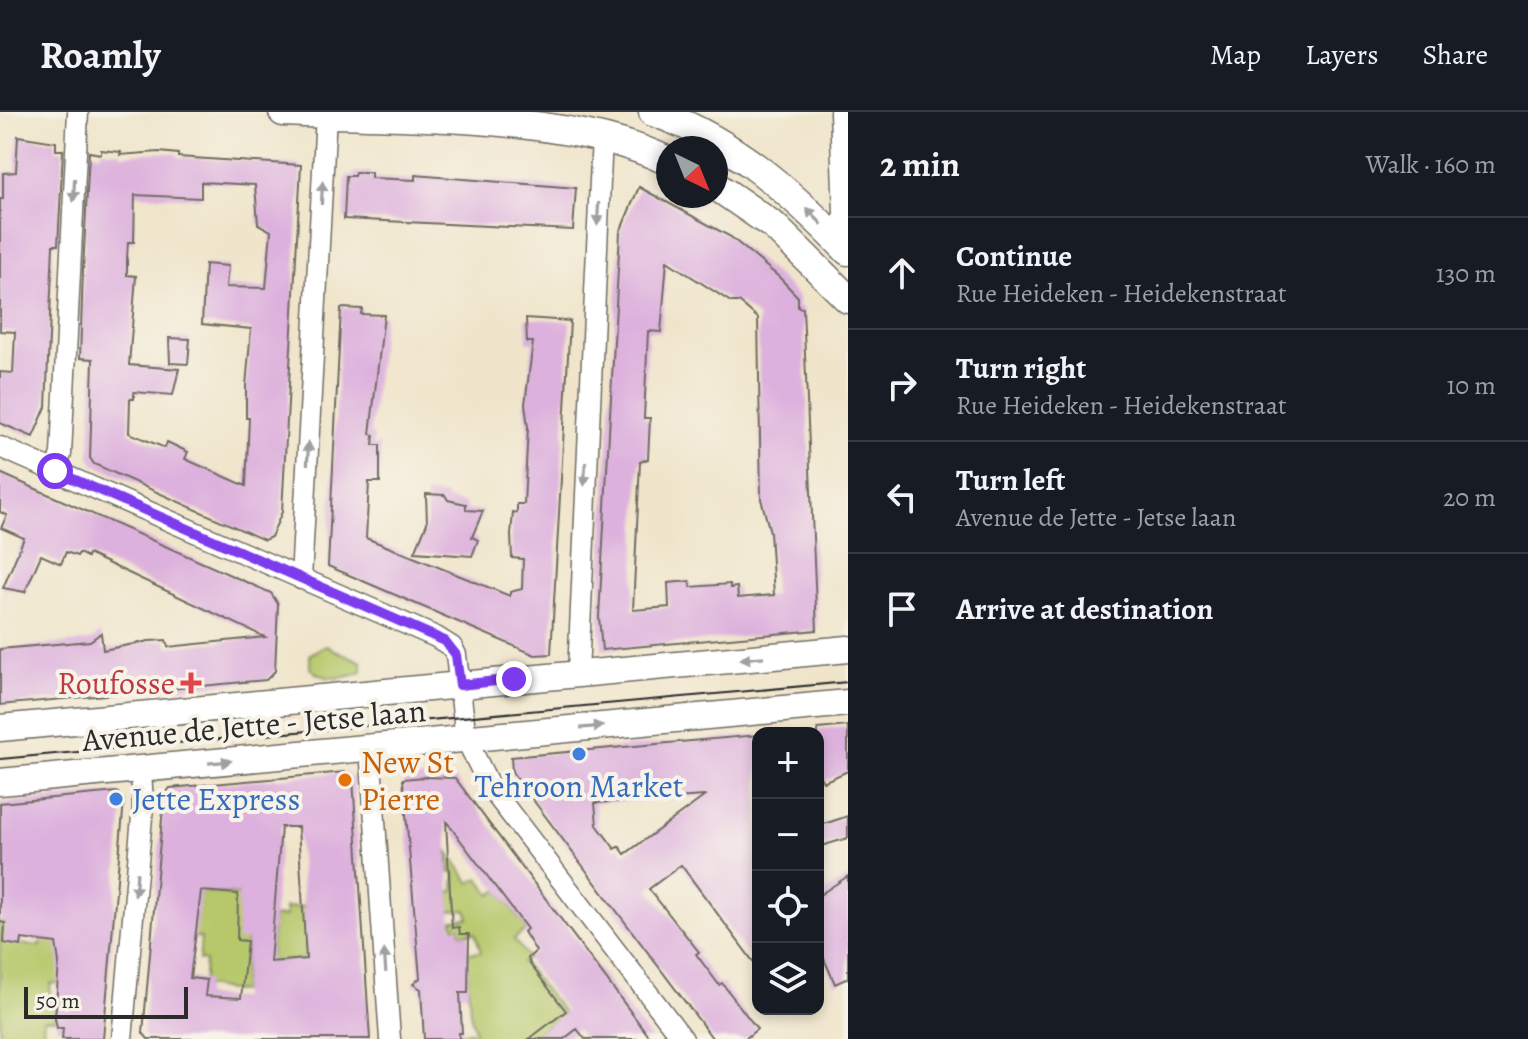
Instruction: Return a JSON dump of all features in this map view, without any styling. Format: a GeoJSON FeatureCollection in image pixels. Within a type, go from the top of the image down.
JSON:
{"type":"FeatureCollection","features":[{"type":"Feature","properties":{"kind":"main road"},"geometry":{"type":"LineString","coordinates":[[283,112],[518,123],[602,136],[656,156]]}},
{"type":"Feature","properties":{"kind":"main road"},"geometry":{"type":"LineString","coordinates":[[664,113],[779,182],[848,251]]}},
{"type":"Feature","properties":{"kind":"main road"},"geometry":{"type":"LineString","coordinates":[[728,192],[779,230],[848,299]]}},
{"type":"Feature","properties":{"kind":"street"},"geometry":{"type":"LineString","coordinates":[[55,471],[61,454],[78,112]]}},
{"type":"Feature","properties":{"kind":"street"},"geometry":{"type":"LineString","coordinates":[[843,112],[848,238]]}},
{"type":"Feature","properties":{"kind":"street"},"geometry":{"type":"LineString","coordinates":[[301,579],[326,114]]}},
{"type":"Feature","properties":{"kind":"street"},"geometry":{"type":"LineString","coordinates":[[578,674],[602,136]]}},
{"type":"Feature","properties":{"kind":"street"},"geometry":{"type":"LineString","coordinates":[[0,447],[445,641],[456,655],[466,739],[490,787],[683,1039]]}},
{"type":"Feature","properties":{"kind":"street","name":"Avenue de Jette - Jetse laan"},"geometry":{"type":"LineString","coordinates":[[0,728],[848,649]]}},
{"type":"Feature","properties":{"kind":"street","name":"Avenue de Jette - Jetse laan"},"geometry":{"type":"LineString","coordinates":[[0,782],[848,703]]}},
{"type":"Feature","properties":{"kind":"street"},"geometry":{"type":"LineString","coordinates":[[370,748],[390,1039]]}},
{"type":"Feature","properties":{"kind":"street"},"geometry":{"type":"LineString","coordinates":[[122,1039],[143,806],[141,770]]}},
{"type":"Feature","properties":{"kind":"green space"},"geometry":{"type":"Polygon","coordinates":[[[326,646],[362,662],[362,672],[334,678],[315,672],[310,668],[310,654],[326,646]]]}},
{"type":"Feature","properties":{"kind":"green space"},"geometry":{"type":"Polygon","coordinates":[[[448,851],[470,883],[479,878],[491,895],[498,890],[527,929],[514,939],[528,958],[522,962],[564,1013],[529,1039],[459,1039],[459,1033],[475,1032],[470,1012],[466,953],[481,952],[475,933],[460,934],[459,927],[454,927],[453,920],[469,918],[466,910],[450,911],[449,892],[454,891],[455,872],[450,872],[448,851]]]}},
{"type":"Feature","properties":{"kind":"green space"},"geometry":{"type":"Polygon","coordinates":[[[46,876],[64,984],[51,983],[49,998],[56,999],[55,1019],[44,1019],[43,1038],[53,1039],[0,1039],[0,922],[15,924],[14,944],[40,946],[46,876]]]}},
{"type":"Feature","properties":{"kind":"green space"},"geometry":{"type":"Polygon","coordinates":[[[200,891],[238,895],[250,903],[242,992],[203,986],[205,961],[199,960],[201,938],[194,937],[200,891]]]}},
{"type":"Feature","properties":{"kind":"green space"},"geometry":{"type":"Polygon","coordinates":[[[310,906],[305,950],[320,958],[270,962],[273,917],[286,916],[285,908],[310,906]]]}},
{"type":"Feature","properties":{"kind":"building"},"geometry":{"type":"Polygon","coordinates":[[[18,136],[56,142],[56,150],[63,150],[58,245],[53,245],[46,407],[33,437],[0,423],[0,372],[13,373],[15,332],[0,331],[0,199],[3,199],[3,173],[16,172],[18,136]]]}},
{"type":"Feature","properties":{"kind":"building"},"geometry":{"type":"Polygon","coordinates":[[[101,150],[121,152],[120,155],[159,152],[178,154],[178,157],[301,165],[282,512],[271,537],[264,540],[94,464],[90,458],[93,359],[80,358],[83,270],[89,152],[101,154],[101,150]],[[201,182],[201,198],[135,195],[134,242],[128,242],[127,258],[127,275],[136,276],[129,365],[179,369],[173,395],[134,392],[134,399],[130,399],[129,433],[165,448],[167,442],[188,452],[185,459],[246,486],[249,418],[246,418],[246,386],[251,329],[202,324],[205,264],[228,266],[226,287],[266,288],[271,231],[258,224],[255,185],[201,182]]]}},
{"type":"Feature","properties":{"kind":"building"},"geometry":{"type":"Polygon","coordinates":[[[355,172],[371,172],[371,178],[415,180],[415,175],[576,188],[573,230],[344,219],[346,176],[354,176],[355,172]]]}},
{"type":"Feature","properties":{"kind":"building"},"geometry":{"type":"Polygon","coordinates":[[[639,187],[656,196],[656,208],[678,208],[731,237],[779,277],[798,297],[798,307],[803,308],[817,630],[602,650],[599,617],[620,232],[639,187]],[[667,261],[661,332],[648,331],[644,418],[650,418],[648,459],[640,462],[633,610],[669,607],[668,583],[690,581],[691,587],[730,584],[730,588],[737,587],[738,598],[774,595],[770,532],[761,499],[758,318],[739,302],[731,302],[667,261]]]}},
{"type":"Feature","properties":{"kind":"building"},"geometry":{"type":"Polygon","coordinates":[[[341,308],[362,309],[361,314],[384,315],[370,434],[374,435],[373,445],[380,445],[380,482],[369,482],[366,538],[510,596],[510,592],[522,589],[523,559],[512,558],[511,535],[513,512],[517,513],[517,504],[524,504],[528,427],[525,404],[533,342],[527,342],[526,318],[570,321],[551,654],[535,655],[328,566],[341,308]]]}},
{"type":"Feature","properties":{"kind":"building"},"geometry":{"type":"Polygon","coordinates":[[[169,338],[190,339],[188,364],[170,363],[169,338]]]}},
{"type":"Feature","properties":{"kind":"building"},"geometry":{"type":"Polygon","coordinates":[[[0,473],[271,593],[278,604],[275,671],[266,680],[0,705],[0,649],[90,641],[101,633],[103,650],[149,641],[166,640],[168,647],[265,637],[88,554],[87,557],[66,552],[61,564],[41,555],[25,592],[3,588],[24,538],[1,528],[7,515],[0,512],[0,473]]]}},
{"type":"Feature","properties":{"kind":"building"},"geometry":{"type":"Polygon","coordinates":[[[426,494],[445,495],[448,500],[466,504],[466,510],[483,511],[472,537],[478,540],[472,556],[415,552],[427,523],[426,494]]]}},
{"type":"Feature","properties":{"kind":"building"},"geometry":{"type":"Polygon","coordinates":[[[848,726],[848,771],[824,782],[824,728],[848,726]]]}},
{"type":"Feature","properties":{"kind":"building"},"geometry":{"type":"Polygon","coordinates":[[[752,736],[752,960],[681,865],[649,889],[699,952],[696,954],[719,985],[722,983],[757,1029],[745,1039],[713,1039],[512,772],[511,757],[752,736]],[[705,796],[595,803],[597,825],[615,849],[619,846],[625,854],[705,796]]]}},
{"type":"Feature","properties":{"kind":"building"},"geometry":{"type":"Polygon","coordinates":[[[345,772],[353,779],[370,1039],[148,1039],[143,1033],[164,796],[170,788],[345,772]],[[281,827],[270,962],[306,959],[298,827],[281,827]],[[201,891],[190,978],[207,980],[205,996],[241,998],[247,941],[237,940],[238,894],[201,891]]]}},
{"type":"Feature","properties":{"kind":"building"},"geometry":{"type":"Polygon","coordinates":[[[455,778],[651,1039],[585,1039],[577,1029],[564,1039],[529,1039],[566,1011],[530,964],[528,958],[536,951],[524,932],[527,929],[446,821],[452,928],[459,927],[460,934],[469,934],[468,993],[460,993],[462,1033],[459,1033],[459,1039],[424,1039],[421,989],[413,984],[420,978],[403,779],[455,778]]]}},
{"type":"Feature","properties":{"kind":"building"},"geometry":{"type":"Polygon","coordinates":[[[117,792],[124,800],[103,1039],[62,1039],[63,1028],[57,1028],[55,1019],[59,962],[56,943],[22,939],[21,946],[4,943],[5,923],[0,922],[0,803],[117,792]]]}},
{"type":"Feature","properties":{"kind":"building"},"geometry":{"type":"Polygon","coordinates":[[[848,816],[848,838],[824,845],[824,824],[848,816]]]}},
{"type":"Feature","properties":{"kind":"building"},"geometry":{"type":"Polygon","coordinates":[[[848,876],[848,978],[835,984],[824,959],[824,892],[848,876]]]}},
{"type":"Feature","properties":{"kind":"tram line"},"geometry":{"type":"LineString","coordinates":[[0,759],[848,682]]}},
{"type":"Feature","properties":{"kind":"place","name":"Roufosse"},"geometry":{"type":"Point","coordinates":[191,683]}},
{"type":"Feature","properties":{"kind":"place","name":"Tehroon Market"},"geometry":{"type":"Point","coordinates":[579,754]}},
{"type":"Feature","properties":{"kind":"place","name":"New St Pierre"},"geometry":{"type":"Point","coordinates":[345,780]}},
{"type":"Feature","properties":{"kind":"place","name":"Jette Express"},"geometry":{"type":"Point","coordinates":[116,799]}},
{"type":"Feature","properties":{"kind":"route"},"geometry":{"type":"LineString","coordinates":[[55,471],[445,641],[456,655],[460,685],[514,679]]}}]}
